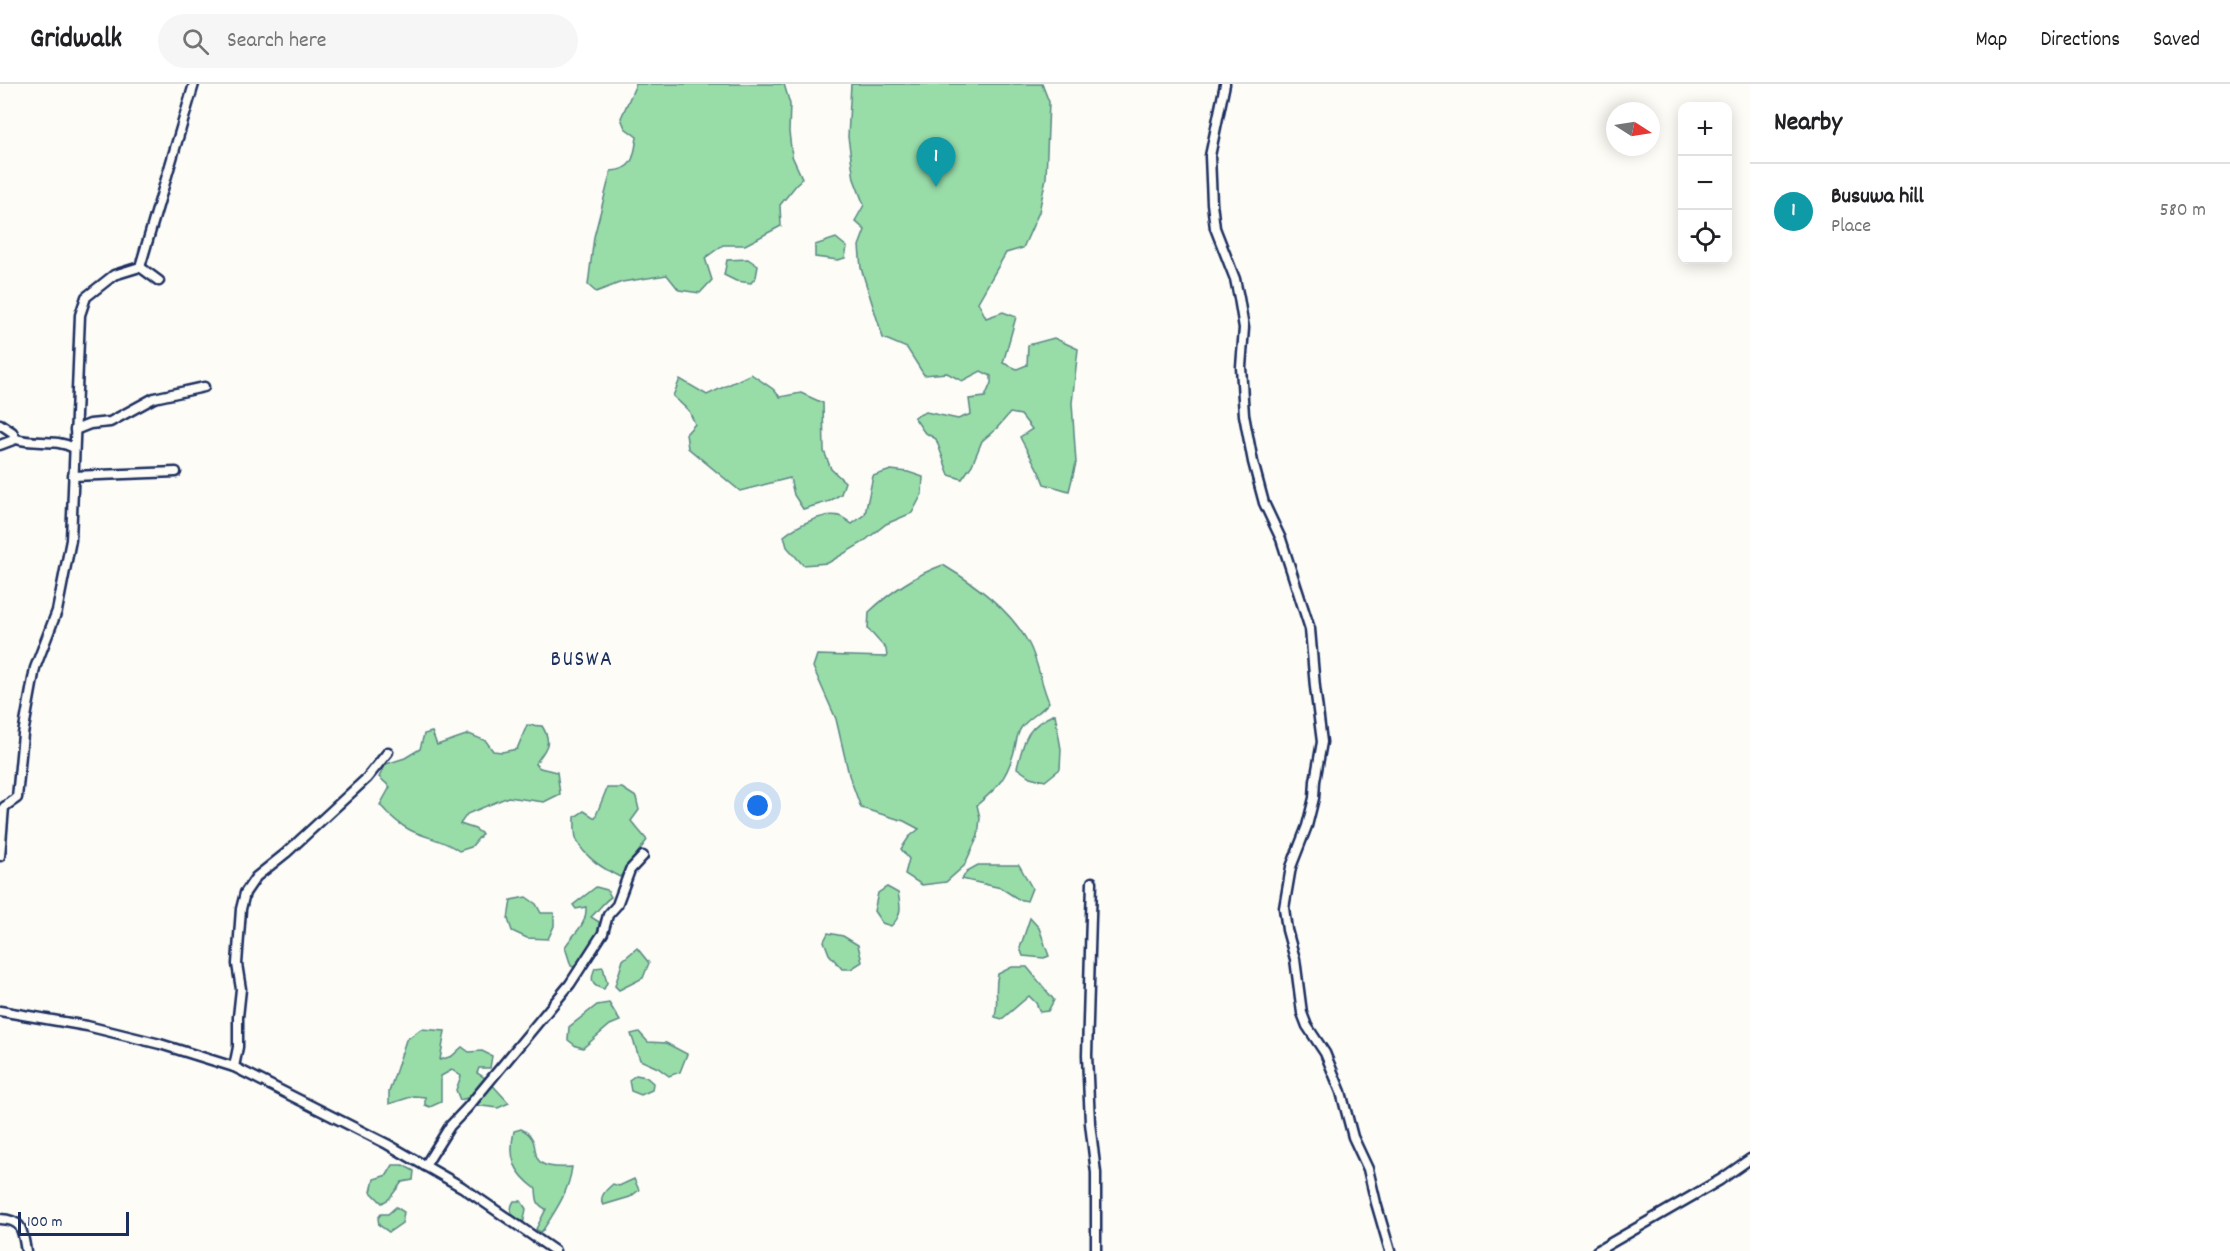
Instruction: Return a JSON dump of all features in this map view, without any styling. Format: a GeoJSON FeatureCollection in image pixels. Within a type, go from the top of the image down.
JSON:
{"type":"FeatureCollection","features":[{"type":"Feature","properties":{"kind":"street"},"geometry":{"type":"LineString","coordinates":[[140,267],[194,84]]}},
{"type":"Feature","properties":{"kind":"street"},"geometry":{"type":"LineString","coordinates":[[1225,84],[1210,156],[1215,228],[1229,261],[1244,328],[1241,367],[1244,415],[1253,462],[1264,503],[1281,539],[1310,629],[1322,742],[1314,798],[1302,843],[1291,867],[1284,908],[1287,930],[1295,958],[1302,1013],[1307,1026],[1325,1053],[1341,1092],[1353,1137],[1368,1170],[1390,1251]]}},
{"type":"Feature","properties":{"kind":"street"},"geometry":{"type":"LineString","coordinates":[[140,267],[159,282]]}},
{"type":"Feature","properties":{"kind":"street"},"geometry":{"type":"LineString","coordinates":[[0,856],[4,807],[17,798],[23,734],[35,668],[57,611],[71,540],[80,315],[86,297],[114,275],[140,267]]}},
{"type":"Feature","properties":{"kind":"street"},"geometry":{"type":"LineString","coordinates":[[75,430],[90,424],[110,422],[154,398],[204,387]]}},
{"type":"Feature","properties":{"kind":"street"},"geometry":{"type":"LineString","coordinates":[[0,424],[12,432],[16,439]]}},
{"type":"Feature","properties":{"kind":"street"},"geometry":{"type":"LineString","coordinates":[[0,445],[16,439],[28,443],[44,441],[64,443],[74,448]]}},
{"type":"Feature","properties":{"kind":"street"},"geometry":{"type":"LineString","coordinates":[[73,476],[176,472]]}},
{"type":"Feature","properties":{"kind":"street"},"geometry":{"type":"LineString","coordinates":[[234,1067],[238,1047],[241,988],[237,964],[241,909],[245,893],[256,878],[367,778],[388,752]]}},
{"type":"Feature","properties":{"kind":"street"},"geometry":{"type":"LineString","coordinates":[[425,1166],[450,1126],[570,984],[603,933],[608,915],[617,905],[630,870],[643,856]]}},
{"type":"Feature","properties":{"kind":"street"},"geometry":{"type":"LineString","coordinates":[[1092,882],[1087,1055],[1090,1123],[1096,1173],[1096,1251]]}},
{"type":"Feature","properties":{"kind":"street"},"geometry":{"type":"LineString","coordinates":[[0,1011],[87,1026],[160,1044],[234,1067],[346,1123],[462,1187],[555,1251]]}},
{"type":"Feature","properties":{"kind":"street"},"geometry":{"type":"LineString","coordinates":[[1597,1251],[1720,1180],[1750,1159]]}},
{"type":"Feature","properties":{"kind":"street"},"geometry":{"type":"LineString","coordinates":[[0,1219],[13,1220],[19,1225],[26,1251]]}},
{"type":"Feature","properties":{"kind":"green space"},"geometry":{"type":"Polygon","coordinates":[[[636,84],[784,84],[790,104],[789,132],[792,156],[802,178],[780,205],[781,226],[745,245],[723,245],[705,258],[712,280],[700,293],[679,290],[667,275],[622,282],[596,292],[588,285],[594,237],[611,171],[629,165],[635,150],[637,137],[625,128],[621,118],[636,84]]]}},
{"type":"Feature","properties":{"kind":"green space"},"geometry":{"type":"Polygon","coordinates":[[[851,84],[1042,84],[1049,102],[1046,178],[1039,212],[1023,248],[1006,253],[978,302],[986,318],[1003,312],[1016,317],[1003,363],[1017,369],[1027,365],[1028,345],[1054,338],[1078,349],[1072,403],[1076,463],[1069,491],[1044,484],[1020,437],[1032,429],[1021,415],[1010,413],[982,441],[972,465],[962,479],[949,475],[936,439],[924,432],[914,417],[926,412],[958,419],[971,414],[969,399],[985,397],[991,383],[991,376],[981,371],[962,381],[947,373],[924,375],[907,348],[883,338],[861,268],[859,246],[865,230],[855,221],[864,205],[854,179],[848,137],[851,84]]]}},
{"type":"Feature","properties":{"kind":"green space"},"geometry":{"type":"Polygon","coordinates":[[[836,238],[847,247],[845,258],[838,260],[815,257],[815,245],[836,238]]]}},
{"type":"Feature","properties":{"kind":"green space"},"geometry":{"type":"Polygon","coordinates":[[[748,259],[758,266],[756,277],[751,283],[736,281],[724,275],[727,260],[748,259]]]}},
{"type":"Feature","properties":{"kind":"green space"},"geometry":{"type":"Polygon","coordinates":[[[751,374],[773,389],[780,397],[801,393],[823,403],[824,451],[831,469],[845,482],[841,494],[830,501],[803,509],[794,495],[790,478],[740,491],[688,448],[686,434],[695,424],[689,411],[673,396],[680,379],[707,395],[751,374]]]}},
{"type":"Feature","properties":{"kind":"green space"},"geometry":{"type":"Polygon","coordinates":[[[891,470],[923,477],[922,494],[912,513],[886,524],[862,543],[828,563],[803,565],[787,547],[784,536],[803,524],[826,516],[839,516],[852,524],[865,514],[873,476],[891,470]]]}},
{"type":"Feature","properties":{"kind":"green space"},"geometry":{"type":"Polygon","coordinates":[[[943,565],[991,599],[1021,631],[1032,651],[1049,702],[1021,728],[1004,777],[977,805],[980,818],[978,836],[964,866],[946,882],[922,885],[905,874],[909,859],[901,849],[909,837],[919,829],[904,821],[861,808],[849,775],[836,719],[813,667],[817,655],[887,657],[886,649],[868,629],[869,612],[904,585],[923,573],[943,565]]]}},
{"type":"Feature","properties":{"kind":"green space"},"geometry":{"type":"Polygon","coordinates":[[[1055,714],[1061,749],[1060,769],[1045,781],[1030,777],[1017,768],[1024,742],[1032,729],[1055,714]]]}},
{"type":"Feature","properties":{"kind":"green space"},"geometry":{"type":"Polygon","coordinates":[[[527,725],[542,726],[545,732],[547,746],[535,764],[540,768],[557,772],[560,794],[544,802],[508,797],[467,814],[460,824],[482,834],[471,847],[459,851],[448,844],[410,830],[380,805],[390,787],[379,777],[386,764],[405,758],[420,749],[424,734],[432,732],[437,745],[469,734],[486,741],[493,751],[502,752],[517,749],[527,725]]]}},
{"type":"Feature","properties":{"kind":"green space"},"geometry":{"type":"Polygon","coordinates":[[[607,788],[622,788],[636,797],[639,810],[631,821],[647,840],[620,877],[590,858],[580,847],[575,835],[575,817],[584,811],[595,818],[607,788]]]}},
{"type":"Feature","properties":{"kind":"green space"},"geometry":{"type":"Polygon","coordinates":[[[978,865],[1019,865],[1032,888],[1027,901],[1018,899],[1001,888],[962,879],[967,871],[978,865]]]}},
{"type":"Feature","properties":{"kind":"green space"},"geometry":{"type":"Polygon","coordinates":[[[596,887],[607,890],[611,897],[591,917],[599,922],[598,932],[576,968],[571,966],[565,947],[582,924],[586,907],[576,909],[573,905],[596,887]]]}},
{"type":"Feature","properties":{"kind":"green space"},"geometry":{"type":"Polygon","coordinates":[[[887,887],[898,893],[900,903],[899,915],[891,926],[882,923],[874,911],[878,893],[887,887]]]}},
{"type":"Feature","properties":{"kind":"green space"},"geometry":{"type":"Polygon","coordinates":[[[526,897],[536,904],[541,913],[554,913],[554,926],[548,939],[527,938],[512,931],[508,919],[511,900],[526,897]]]}},
{"type":"Feature","properties":{"kind":"green space"},"geometry":{"type":"Polygon","coordinates":[[[1030,918],[1039,928],[1049,956],[1044,958],[1023,956],[1020,948],[1030,918]]]}},
{"type":"Feature","properties":{"kind":"green space"},"geometry":{"type":"Polygon","coordinates":[[[828,933],[843,936],[858,945],[862,962],[851,969],[842,969],[829,954],[824,941],[828,933]]]}},
{"type":"Feature","properties":{"kind":"green space"},"geometry":{"type":"Polygon","coordinates":[[[637,948],[649,963],[643,978],[619,990],[615,986],[623,960],[637,948]]]}},
{"type":"Feature","properties":{"kind":"green space"},"geometry":{"type":"Polygon","coordinates":[[[603,967],[607,983],[604,989],[596,986],[592,979],[595,968],[603,967]]]}},
{"type":"Feature","properties":{"kind":"green space"},"geometry":{"type":"Polygon","coordinates":[[[1012,967],[1027,967],[1054,1000],[1048,1011],[1040,1012],[1036,1003],[1029,996],[1002,1019],[995,1017],[998,974],[1012,967]]]}},
{"type":"Feature","properties":{"kind":"green space"},"geometry":{"type":"Polygon","coordinates":[[[609,1003],[620,1021],[610,1025],[583,1048],[568,1040],[569,1027],[597,1005],[609,1003]]]}},
{"type":"Feature","properties":{"kind":"green space"},"geometry":{"type":"Polygon","coordinates":[[[421,1029],[445,1031],[440,1060],[452,1056],[462,1047],[469,1052],[482,1051],[492,1056],[490,1068],[479,1068],[477,1073],[487,1079],[509,1103],[498,1108],[474,1105],[474,1096],[460,1100],[456,1090],[461,1076],[452,1070],[441,1076],[441,1102],[430,1107],[425,1105],[425,1097],[414,1096],[389,1104],[389,1092],[406,1040],[421,1029]]]}},
{"type":"Feature","properties":{"kind":"green space"},"geometry":{"type":"Polygon","coordinates":[[[639,1032],[648,1042],[666,1043],[687,1054],[680,1072],[669,1076],[640,1060],[631,1034],[639,1032]]]}},
{"type":"Feature","properties":{"kind":"green space"},"geometry":{"type":"Polygon","coordinates":[[[636,1075],[646,1077],[653,1083],[652,1090],[641,1095],[631,1091],[629,1080],[636,1075]]]}},
{"type":"Feature","properties":{"kind":"green space"},"geometry":{"type":"Polygon","coordinates":[[[521,1129],[533,1141],[538,1160],[544,1165],[572,1167],[561,1200],[540,1232],[536,1229],[546,1209],[537,1199],[536,1189],[522,1177],[514,1164],[512,1141],[514,1131],[521,1129]]]}},
{"type":"Feature","properties":{"kind":"green space"},"geometry":{"type":"Polygon","coordinates":[[[393,1165],[403,1165],[414,1171],[413,1180],[402,1182],[389,1199],[382,1203],[371,1192],[374,1179],[387,1175],[393,1165]]]}},
{"type":"Feature","properties":{"kind":"green space"},"geometry":{"type":"Polygon","coordinates":[[[634,1179],[639,1190],[630,1197],[603,1205],[602,1196],[613,1184],[619,1186],[634,1179]]]}},
{"type":"Feature","properties":{"kind":"green space"},"geometry":{"type":"Polygon","coordinates":[[[514,1201],[521,1201],[526,1209],[523,1225],[512,1215],[511,1208],[514,1201]]]}},
{"type":"Feature","properties":{"kind":"green space"},"geometry":{"type":"Polygon","coordinates":[[[396,1207],[404,1212],[402,1223],[389,1232],[379,1225],[378,1218],[381,1214],[388,1214],[396,1207]]]}},
{"type":"Feature","properties":{"kind":"place","name":"Busuwa hill"},"geometry":{"type":"Point","coordinates":[936,187]}},
{"type":"Feature","properties":{"kind":"district","name":"BUSWA"},"geometry":{"type":"Point","coordinates":[582,657]}}]}
